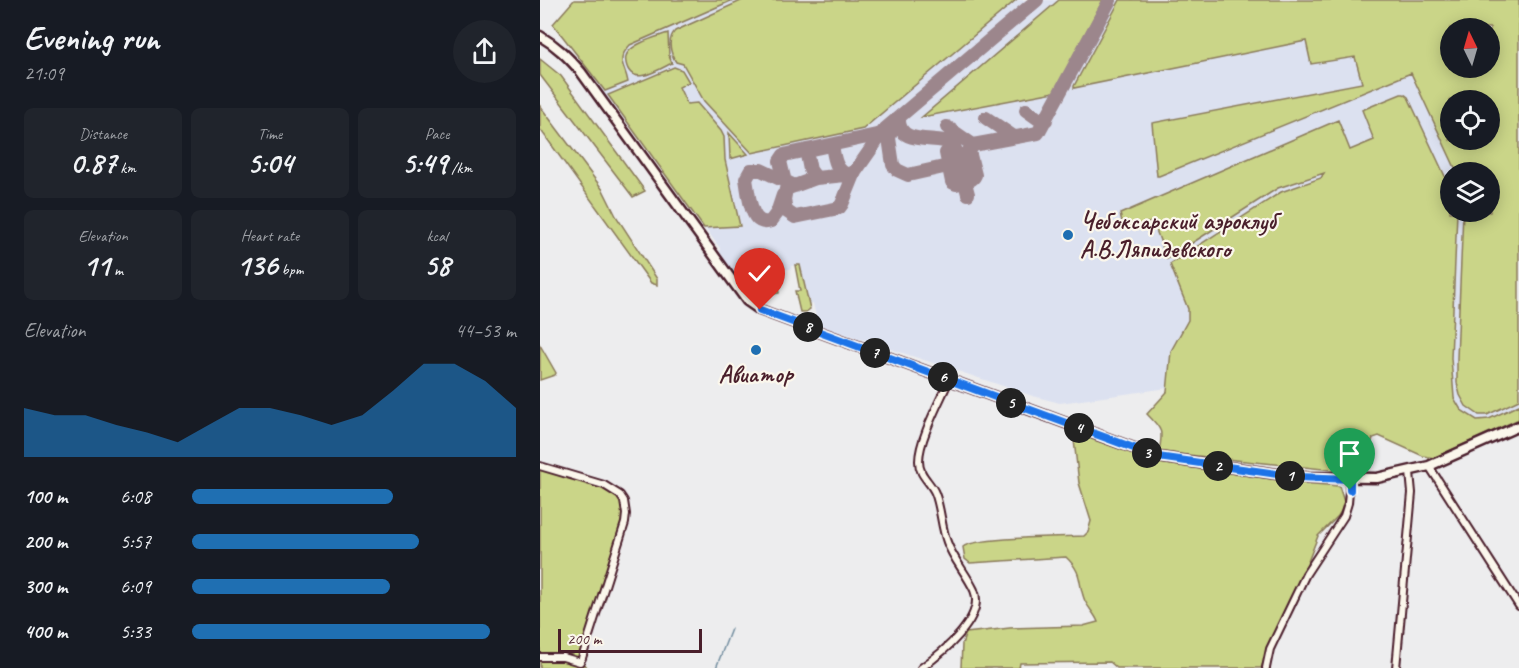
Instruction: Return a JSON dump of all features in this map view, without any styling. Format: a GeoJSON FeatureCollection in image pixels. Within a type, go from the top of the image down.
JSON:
{"type":"FeatureCollection","features":[{"type":"Feature","properties":{"kind":"street"},"geometry":{"type":"LineString","coordinates":[[540,36],[553,43],[580,72],[752,306],[1158,457],[1298,477],[1377,478],[1429,466],[1519,426]]}},
{"type":"Feature","properties":{"kind":"street"},"geometry":{"type":"LineString","coordinates":[[921,668],[956,639],[977,606],[974,591],[946,540],[936,495],[919,469],[920,447],[949,380]]}},
{"type":"Feature","properties":{"kind":"street"},"geometry":{"type":"LineString","coordinates":[[540,466],[614,490],[624,501],[626,514],[619,547],[580,662],[556,656],[540,657]]}},
{"type":"Feature","properties":{"kind":"street"},"geometry":{"type":"LineString","coordinates":[[1429,466],[1519,606]]}},
{"type":"Feature","properties":{"kind":"street"},"geometry":{"type":"LineString","coordinates":[[1396,668],[1412,493],[1410,472]]}},
{"type":"Feature","properties":{"kind":"street"},"geometry":{"type":"LineString","coordinates":[[1266,668],[1272,644],[1306,574],[1344,516],[1348,503],[1350,479]]}},
{"type":"Feature","properties":{"kind":"shaded area"},"geometry":{"type":"Polygon","coordinates":[[[574,0],[1519,0],[1519,419],[1434,458],[1423,456],[1379,436],[1373,438],[1361,473],[1159,452],[1163,433],[1147,414],[1168,388],[1060,403],[1033,396],[818,325],[813,303],[809,304],[800,265],[791,266],[791,269],[775,269],[737,278],[720,253],[720,248],[553,24],[574,0]]]}},
{"type":"Feature","properties":{"kind":"green space"},"geometry":{"type":"Polygon","coordinates":[[[574,0],[733,0],[630,45],[625,50],[622,59],[628,82],[605,91],[553,24],[574,0]]]}},
{"type":"Feature","properties":{"kind":"green space"},"geometry":{"type":"Polygon","coordinates":[[[743,0],[1016,0],[863,129],[752,153],[704,101],[683,64],[676,62],[670,46],[672,34],[675,31],[743,0]]]}},
{"type":"Feature","properties":{"kind":"green space"},"geometry":{"type":"Polygon","coordinates":[[[1059,0],[1103,0],[1054,92],[922,117],[1059,0]]]}},
{"type":"Feature","properties":{"kind":"green space"},"geometry":{"type":"Polygon","coordinates":[[[1120,0],[1519,0],[1519,400],[1487,415],[1479,415],[1466,406],[1457,383],[1463,222],[1500,222],[1500,162],[1452,162],[1447,150],[1500,150],[1500,90],[1440,90],[1440,135],[1411,73],[1157,176],[1152,123],[1362,83],[1355,57],[1311,64],[1306,41],[1074,88],[1120,0]]]}},
{"type":"Feature","properties":{"kind":"green space"},"geometry":{"type":"Polygon","coordinates":[[[668,33],[669,56],[672,63],[653,73],[633,75],[626,63],[630,50],[643,42],[668,33]]]}},
{"type":"Feature","properties":{"kind":"green space"},"geometry":{"type":"Polygon","coordinates":[[[540,59],[561,76],[645,191],[633,197],[540,75],[540,59]]]}},
{"type":"Feature","properties":{"kind":"green space"},"geometry":{"type":"Polygon","coordinates":[[[674,67],[682,70],[689,82],[679,87],[687,104],[697,103],[724,137],[725,160],[740,226],[704,228],[608,95],[674,67]]]}},
{"type":"Feature","properties":{"kind":"green space"},"geometry":{"type":"Polygon","coordinates":[[[1404,94],[1408,97],[1440,166],[1440,222],[1457,222],[1451,358],[1454,398],[1461,410],[1477,420],[1489,419],[1519,405],[1519,419],[1434,458],[1423,456],[1379,436],[1373,438],[1361,473],[1159,452],[1160,431],[1147,414],[1167,392],[1171,351],[1188,320],[1188,309],[1170,264],[1281,192],[1321,178],[1324,173],[1278,188],[1167,259],[1153,222],[1123,225],[1120,214],[1338,120],[1350,150],[1374,140],[1362,110],[1404,94]]]}},
{"type":"Feature","properties":{"kind":"green space"},"geometry":{"type":"Polygon","coordinates":[[[540,106],[603,190],[616,216],[657,279],[657,285],[651,283],[540,129],[540,106]]]}},
{"type":"Feature","properties":{"kind":"green space"},"geometry":{"type":"Polygon","coordinates":[[[729,133],[748,154],[730,159],[729,133]]]}},
{"type":"Feature","properties":{"kind":"green space"},"geometry":{"type":"Polygon","coordinates":[[[795,265],[800,265],[810,309],[806,312],[800,312],[795,291],[800,291],[795,265]]]}},
{"type":"Feature","properties":{"kind":"green space"},"geometry":{"type":"Polygon","coordinates":[[[777,280],[779,293],[751,299],[745,287],[777,280]]]}},
{"type":"Feature","properties":{"kind":"green space"},"geometry":{"type":"Polygon","coordinates":[[[540,345],[556,373],[540,380],[540,345]]]}},
{"type":"Feature","properties":{"kind":"green space"},"geometry":{"type":"Polygon","coordinates":[[[1080,435],[1160,463],[1301,483],[1339,486],[1345,505],[1338,516],[1318,536],[1297,590],[1273,637],[1261,668],[1117,668],[1110,662],[1020,663],[1019,668],[961,668],[962,644],[966,633],[1010,628],[1083,626],[1098,622],[1085,601],[1075,568],[1066,557],[970,563],[965,559],[963,547],[1001,539],[1084,536],[1088,532],[1091,521],[1079,483],[1074,440],[1080,435]]]}},
{"type":"Feature","properties":{"kind":"green space"},"geometry":{"type":"Polygon","coordinates":[[[540,466],[603,487],[619,495],[625,513],[582,664],[585,664],[586,668],[540,668],[540,466]]]}},
{"type":"Feature","properties":{"kind":"waterway"},"geometry":{"type":"LineString","coordinates":[[716,668],[731,629]]}},
{"type":"Feature","properties":{"kind":"taxiway"},"geometry":{"type":"LineString","coordinates":[[855,172],[839,208],[795,217],[786,211],[784,200],[786,189],[816,178],[855,172],[885,129],[1037,0]]}},
{"type":"Feature","properties":{"kind":"taxiway"},"geometry":{"type":"LineString","coordinates":[[968,194],[957,153],[952,151],[946,153],[952,182],[956,184],[964,182],[967,181],[970,180],[975,175],[969,151],[973,145],[1038,133],[1110,0]]}},
{"type":"Feature","properties":{"kind":"taxiway"},"geometry":{"type":"LineString","coordinates":[[1026,110],[1040,120],[1046,120]]}},
{"type":"Feature","properties":{"kind":"taxiway"},"geometry":{"type":"LineString","coordinates":[[894,124],[889,138],[893,165],[897,170],[908,175],[953,163],[957,153],[952,143],[911,137],[900,127],[899,118]]}},
{"type":"Feature","properties":{"kind":"taxiway"},"geometry":{"type":"LineString","coordinates":[[986,118],[1014,137]]}},
{"type":"Feature","properties":{"kind":"taxiway"},"geometry":{"type":"LineString","coordinates":[[947,127],[973,145]]}},
{"type":"Feature","properties":{"kind":"taxiway"},"geometry":{"type":"LineString","coordinates":[[785,182],[780,161],[784,155],[881,134]]}},
{"type":"Feature","properties":{"kind":"taxiway"},"geometry":{"type":"LineString","coordinates":[[832,145],[838,167],[848,175]]}},
{"type":"Feature","properties":{"kind":"taxiway"},"geometry":{"type":"LineString","coordinates":[[806,150],[810,170],[816,178]]}},
{"type":"Feature","properties":{"kind":"taxiway"},"geometry":{"type":"LineString","coordinates":[[783,195],[777,213],[771,221],[759,220],[752,209],[746,179],[751,170],[761,170],[795,186]]}},
{"type":"Feature","properties":{"kind":"place","name":"Чебоксарский аэроклуб А.В.Ляпидевского"},"geometry":{"type":"Point","coordinates":[1068,235]}},
{"type":"Feature","properties":{"kind":"place","name":"Авиатор"},"geometry":{"type":"Point","coordinates":[756,350]}},
{"type":"Feature","properties":{"kind":"route"},"geometry":{"type":"LineString","coordinates":[[760,310],[1158,457],[1298,477],[1350,479],[1350,490]]}}]}
